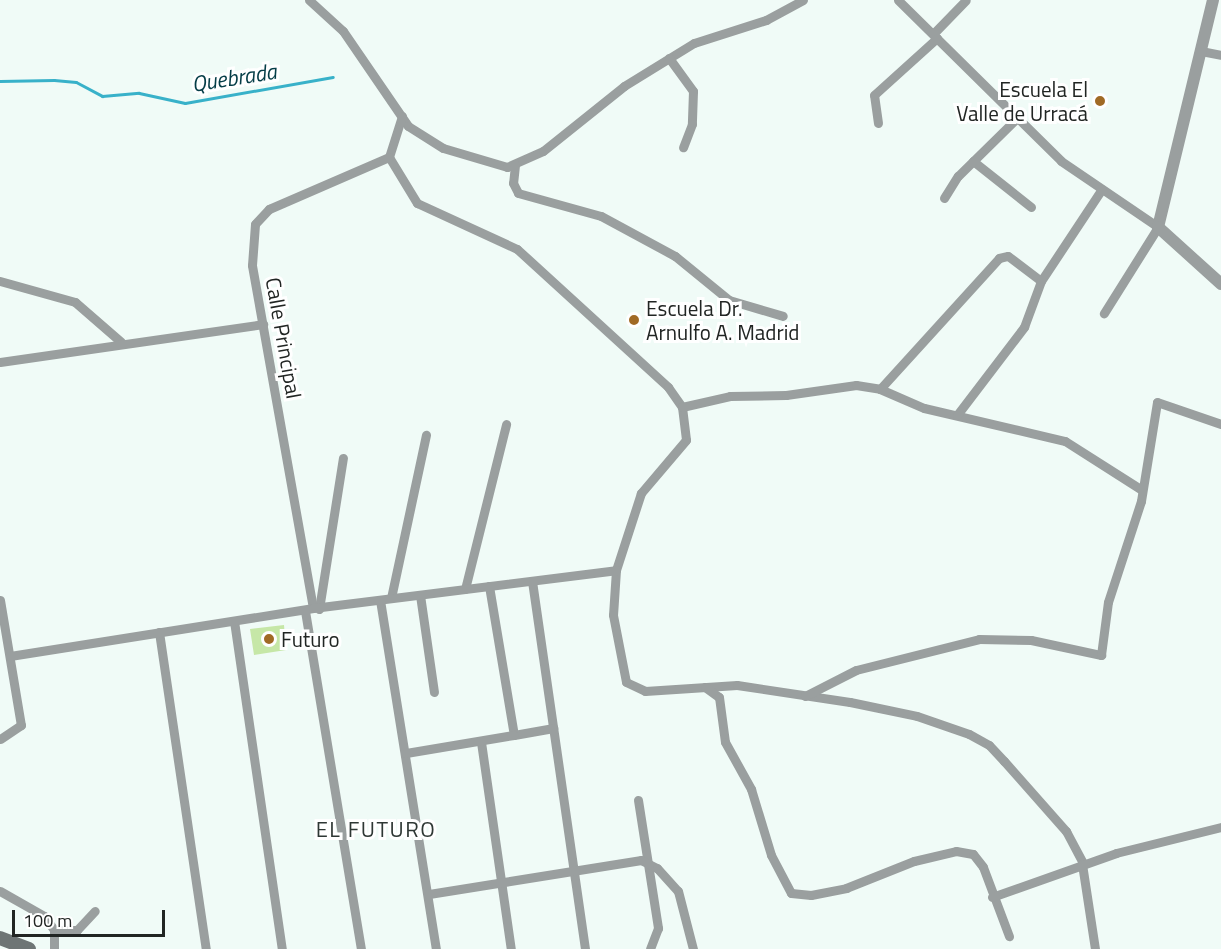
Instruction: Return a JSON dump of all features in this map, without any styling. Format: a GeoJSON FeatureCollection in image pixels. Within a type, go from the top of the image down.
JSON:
{"type":"FeatureCollection","features":[{"type":"Feature","properties":{"kind":"main road"},"geometry":{"type":"LineString","coordinates":[[0,938],[29,949]]}},
{"type":"Feature","properties":{"kind":"street"},"geometry":{"type":"LineString","coordinates":[[309,0],[343,31],[408,126],[443,148],[498,167],[515,165],[543,151],[624,86],[669,58],[723,30],[766,20],[803,0]]}},
{"type":"Feature","properties":{"kind":"street"},"geometry":{"type":"LineString","coordinates":[[898,0],[1061,160],[1158,227],[1221,284]]}},
{"type":"Feature","properties":{"kind":"street"},"geometry":{"type":"LineString","coordinates":[[878,123],[874,95],[935,36],[966,0]]}},
{"type":"Feature","properties":{"kind":"street"},"geometry":{"type":"LineString","coordinates":[[1104,313],[1158,227],[1213,0]]}},
{"type":"Feature","properties":{"kind":"street"},"geometry":{"type":"LineString","coordinates":[[1201,51],[1221,55]]}},
{"type":"Feature","properties":{"kind":"street"},"geometry":{"type":"LineString","coordinates":[[669,58],[693,91],[693,114],[683,147]]}},
{"type":"Feature","properties":{"kind":"street"},"geometry":{"type":"LineString","coordinates":[[402,116],[389,157],[417,202],[526,256],[668,387],[682,407],[686,440],[641,493],[616,570],[613,615],[616,652],[626,682],[645,691],[737,685],[805,696],[917,716],[990,745],[1066,831],[1083,864],[1095,949]]}},
{"type":"Feature","properties":{"kind":"street"},"geometry":{"type":"LineString","coordinates":[[944,198],[973,161],[1016,118]]}},
{"type":"Feature","properties":{"kind":"street","name":"Calle Principal"},"geometry":{"type":"LineString","coordinates":[[361,949],[312,609],[252,265],[255,224],[268,209],[389,157]]}},
{"type":"Feature","properties":{"kind":"street"},"geometry":{"type":"LineString","coordinates":[[973,161],[1031,207]]}},
{"type":"Feature","properties":{"kind":"street"},"geometry":{"type":"LineString","coordinates":[[515,165],[513,183],[518,193],[601,216],[675,256],[729,300],[783,316]]}},
{"type":"Feature","properties":{"kind":"street"},"geometry":{"type":"LineString","coordinates":[[957,415],[1024,327],[1041,281],[1102,189]]}},
{"type":"Feature","properties":{"kind":"street"},"geometry":{"type":"LineString","coordinates":[[880,389],[999,258],[1008,256],[1041,281]]}},
{"type":"Feature","properties":{"kind":"street"},"geometry":{"type":"LineString","coordinates":[[0,281],[75,302],[121,342]]}},
{"type":"Feature","properties":{"kind":"street"},"geometry":{"type":"LineString","coordinates":[[0,362],[121,342],[262,324]]}},
{"type":"Feature","properties":{"kind":"street"},"geometry":{"type":"LineString","coordinates":[[682,407],[729,396],[786,395],[856,385],[880,389],[957,415],[1065,441],[1142,490]]}},
{"type":"Feature","properties":{"kind":"street"},"geometry":{"type":"LineString","coordinates":[[805,696],[856,670],[979,639],[1031,640],[1101,655],[1108,602],[1142,490],[1157,402],[1221,424],[1221,429]]}},
{"type":"Feature","properties":{"kind":"street"},"geometry":{"type":"LineString","coordinates":[[465,589],[506,424]]}},
{"type":"Feature","properties":{"kind":"street"},"geometry":{"type":"LineString","coordinates":[[391,598],[426,435]]}},
{"type":"Feature","properties":{"kind":"street"},"geometry":{"type":"LineString","coordinates":[[312,609],[343,458]]}},
{"type":"Feature","properties":{"kind":"street"},"geometry":{"type":"LineString","coordinates":[[10,656],[312,609],[616,570]]}},
{"type":"Feature","properties":{"kind":"street"},"geometry":{"type":"LineString","coordinates":[[532,581],[585,949]]}},
{"type":"Feature","properties":{"kind":"street"},"geometry":{"type":"LineString","coordinates":[[489,586],[514,735]]}},
{"type":"Feature","properties":{"kind":"street"},"geometry":{"type":"LineString","coordinates":[[420,595],[434,692]]}},
{"type":"Feature","properties":{"kind":"street"},"geometry":{"type":"LineString","coordinates":[[0,600],[21,725],[0,739]]}},
{"type":"Feature","properties":{"kind":"street"},"geometry":{"type":"LineString","coordinates":[[380,600],[429,894],[436,949]]}},
{"type":"Feature","properties":{"kind":"street"},"geometry":{"type":"LineString","coordinates":[[234,621],[282,949]]}},
{"type":"Feature","properties":{"kind":"street"},"geometry":{"type":"LineString","coordinates":[[159,632],[206,949]]}},
{"type":"Feature","properties":{"kind":"street"},"geometry":{"type":"LineString","coordinates":[[705,687],[719,697],[725,742],[751,789],[771,855],[791,892],[811,895],[846,888],[914,861],[956,851],[973,854],[983,867],[992,897],[1009,936]]}},
{"type":"Feature","properties":{"kind":"street"},"geometry":{"type":"LineString","coordinates":[[406,753],[553,728]]}},
{"type":"Feature","properties":{"kind":"street"},"geometry":{"type":"LineString","coordinates":[[481,742],[511,949]]}},
{"type":"Feature","properties":{"kind":"street"},"geometry":{"type":"LineString","coordinates":[[638,800],[658,928],[650,949]]}},
{"type":"Feature","properties":{"kind":"street"},"geometry":{"type":"LineString","coordinates":[[992,897],[1164,838],[1221,827]]}},
{"type":"Feature","properties":{"kind":"street"},"geometry":{"type":"LineString","coordinates":[[429,894],[502,884],[574,870],[647,862],[678,891],[693,949]]}},
{"type":"Feature","properties":{"kind":"street"},"geometry":{"type":"LineString","coordinates":[[0,891],[44,916],[54,930],[54,949]]}},
{"type":"Feature","properties":{"kind":"street"},"geometry":{"type":"LineString","coordinates":[[54,930],[78,930],[95,911]]}},
{"type":"Feature","properties":{"kind":"green space","name":"Futuro"},"geometry":{"type":"Polygon","coordinates":[[[284,625],[286,650],[254,655],[250,629],[284,625]]]}},
{"type":"Feature","properties":{"kind":"waterway","name":"Quebrada"},"geometry":{"type":"LineString","coordinates":[[0,81],[76,82],[102,96],[139,93],[185,103],[333,77]]}},
{"type":"Feature","properties":{"kind":"place","name":"Escuela El Valle de Urracá"},"geometry":{"type":"Point","coordinates":[1100,101]}},
{"type":"Feature","properties":{"kind":"place","name":"Escuela Dr. Arnulfo A. Madrid"},"geometry":{"type":"Point","coordinates":[634,320]}},
{"type":"Feature","properties":{"kind":"place","name":"Futuro"},"geometry":{"type":"Point","coordinates":[269,639]}},
{"type":"Feature","properties":{"kind":"district","name":"EL FUTURO"},"geometry":{"type":"Point","coordinates":[376,830]}}]}
